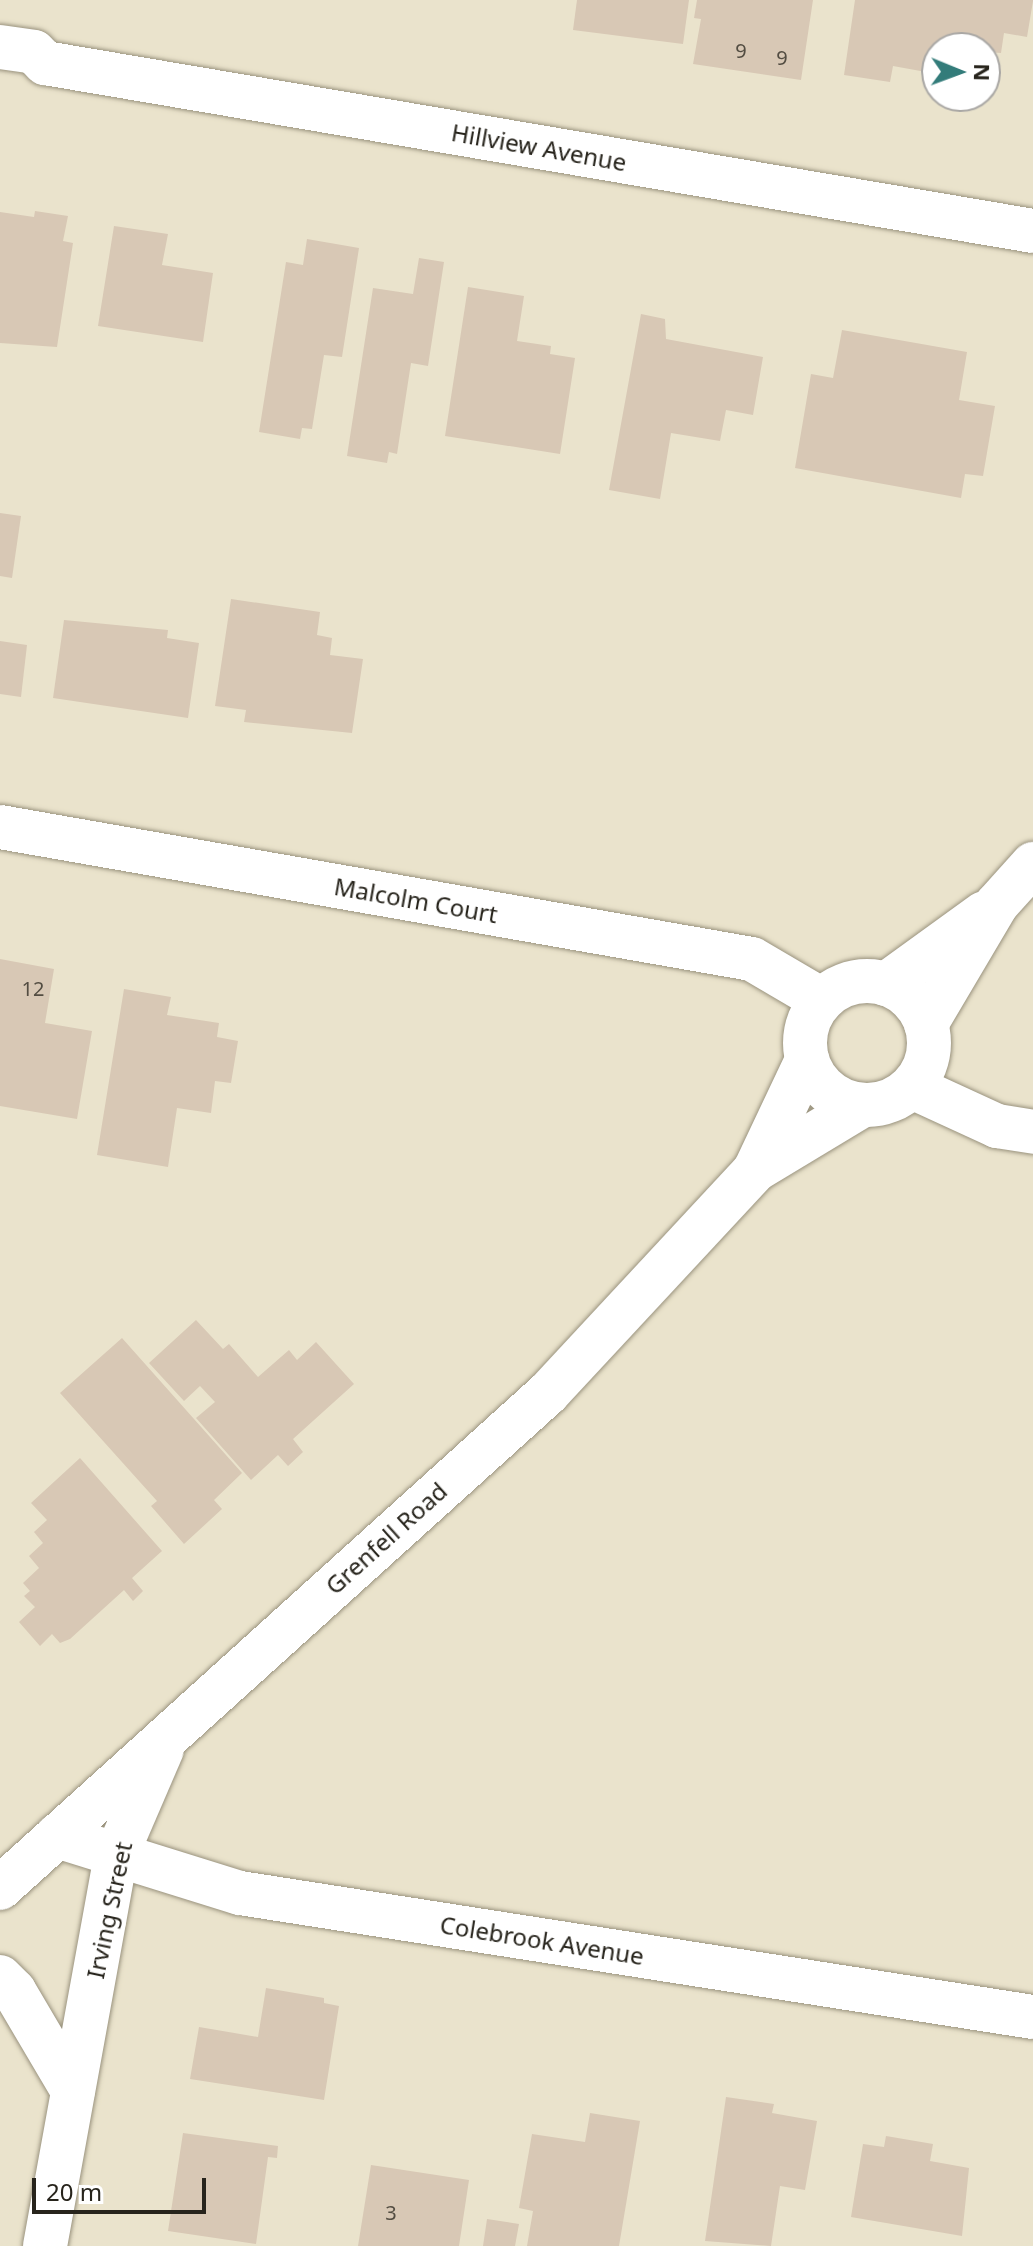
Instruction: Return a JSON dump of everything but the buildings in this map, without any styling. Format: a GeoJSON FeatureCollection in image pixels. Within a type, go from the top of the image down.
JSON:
{"type":"FeatureCollection","features":[{"type":"Feature","properties":{"kind":"street","name":"Hillview Avenue"},"geometry":{"type":"LineString","coordinates":[[0,47],[34,52],[45,63],[1033,231]]}},
{"type":"Feature","properties":{"kind":"street","name":"Hillview Avenue"},"geometry":{"type":"LineString","coordinates":[[0,71],[31,73],[45,63]]}},
{"type":"Feature","properties":{"kind":"street","name":"Malcolm Court"},"geometry":{"type":"LineString","coordinates":[[0,827],[752,959],[822,1000]]}},
{"type":"Feature","properties":{"kind":"street"},"geometry":{"type":"LineString","coordinates":[[926,1024],[997,904],[1033,864]]}},
{"type":"Feature","properties":{"kind":"street"},"geometry":{"type":"LineString","coordinates":[[886,984],[997,904]]}},
{"type":"Feature","properties":{"kind":"street"},"geometry":{"type":"LineString","coordinates":[[851,983],[886,984],[903,992],[926,1024],[928,1057],[912,1087],[880,1105],[861,1106],[828,1091],[807,1060],[805,1039],[822,1000],[851,983]]}},
{"type":"Feature","properties":{"kind":"street","name":"Grenfell Road"},"geometry":{"type":"LineString","coordinates":[[755,1170],[807,1060]]}},
{"type":"Feature","properties":{"kind":"street"},"geometry":{"type":"LineString","coordinates":[[912,1087],[997,1126],[1033,1132]]}},
{"type":"Feature","properties":{"kind":"street","name":"Grenfell Road"},"geometry":{"type":"LineString","coordinates":[[0,1888],[548,1393],[755,1170],[861,1106]]}},
{"type":"Feature","properties":{"kind":"street","name":"Irving Street"},"geometry":{"type":"LineString","coordinates":[[45,2246],[116,1856],[167,1736]]}},
{"type":"Feature","properties":{"kind":"street","name":"Colebrook Avenue"},"geometry":{"type":"LineString","coordinates":[[57,1836],[240,1893],[1033,2017]]}},
{"type":"Feature","properties":{"kind":"street"},"geometry":{"type":"LineString","coordinates":[[0,1977],[14,1991],[73,2091]]}}]}
